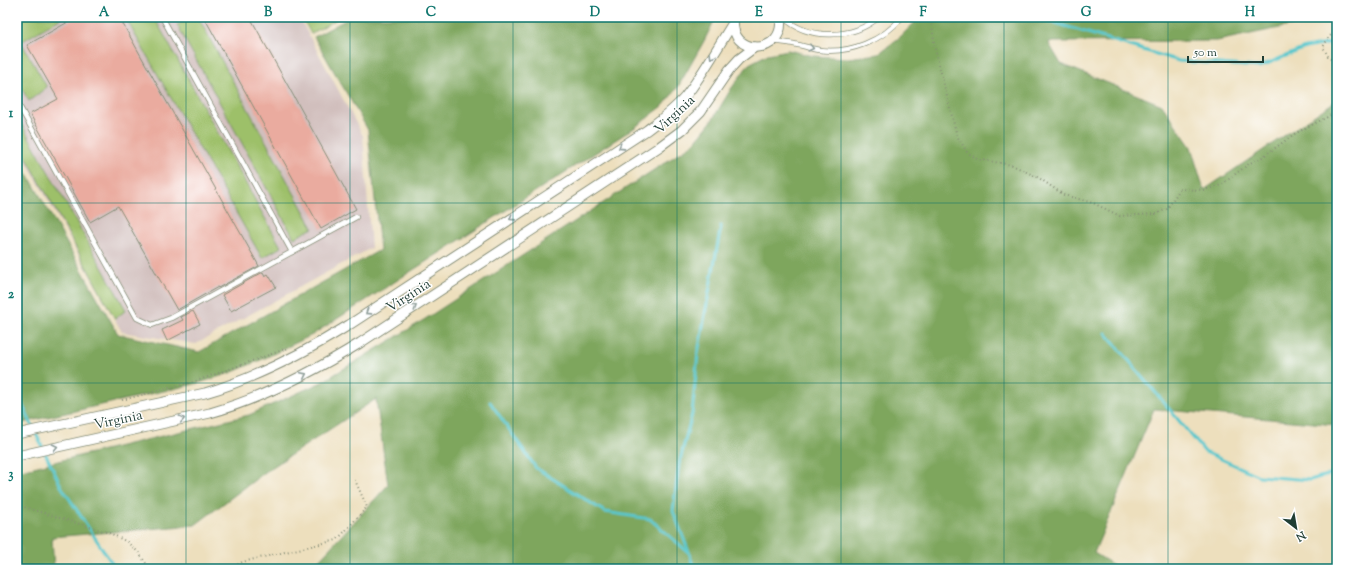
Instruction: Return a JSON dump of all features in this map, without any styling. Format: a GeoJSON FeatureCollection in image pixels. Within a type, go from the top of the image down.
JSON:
{"type":"FeatureCollection","features":[{"type":"Feature","properties":{"kind":"street"},"geometry":{"type":"LineString","coordinates":[[773,41],[780,29],[780,17]]}},
{"type":"Feature","properties":{"kind":"street"},"geometry":{"type":"LineString","coordinates":[[733,20],[734,30],[737,37],[748,46],[755,47]]}},
{"type":"Feature","properties":{"kind":"street","name":"Virginia"},"geometry":{"type":"LineString","coordinates":[[17,434],[205,393],[226,387],[247,379],[313,347],[647,130],[668,114],[684,98],[712,57],[733,20]]}},
{"type":"Feature","properties":{"kind":"street","name":"Virginia"},"geometry":{"type":"LineString","coordinates":[[17,456],[232,407],[256,398],[323,366],[659,147],[682,130],[701,111],[729,70],[740,58],[755,47],[762,47],[773,41]]}},
{"type":"Feature","properties":{"kind":"lane"},"geometry":{"type":"LineString","coordinates":[[162,17],[292,252]]}},
{"type":"Feature","properties":{"kind":"lane"},"geometry":{"type":"LineString","coordinates":[[783,17],[789,23],[803,30],[821,34],[844,34],[870,25],[879,17]]}},
{"type":"Feature","properties":{"kind":"lane"},"geometry":{"type":"LineString","coordinates":[[773,41],[797,44],[819,50],[846,50],[878,39],[898,23],[902,17]]}},
{"type":"Feature","properties":{"kind":"lane"},"geometry":{"type":"LineString","coordinates":[[17,102],[137,318],[152,325],[171,318],[356,217]]}},
{"type":"Feature","properties":{"kind":"path"},"geometry":{"type":"LineString","coordinates":[[931,17],[935,49],[957,136],[967,152],[977,158],[1012,164],[1039,178],[1064,195],[1093,203],[1120,216],[1156,214],[1167,209],[1180,189],[1204,190],[1221,185],[1250,163],[1261,158],[1296,134],[1337,112]]}},
{"type":"Feature","properties":{"kind":"path"},"geometry":{"type":"LineString","coordinates":[[1337,30],[1329,37],[1323,47],[1329,58],[1337,62]]}},
{"type":"Feature","properties":{"kind":"path"},"geometry":{"type":"LineString","coordinates":[[122,400],[199,380],[288,348]]}},
{"type":"Feature","properties":{"kind":"path"},"geometry":{"type":"LineString","coordinates":[[231,569],[242,562],[337,540],[367,507],[354,478]]}},
{"type":"Feature","properties":{"kind":"path"},"geometry":{"type":"LineString","coordinates":[[17,505],[110,533],[127,542],[138,552],[150,569]]}},
{"type":"Feature","properties":{"kind":"shaded area"},"geometry":{"type":"Polygon","coordinates":[[[17,17],[299,17],[363,136],[371,248],[196,344],[122,332],[17,145],[17,17]]]}},
{"type":"Feature","properties":{"kind":"green space"},"geometry":{"type":"Polygon","coordinates":[[[63,17],[21,42],[47,87],[29,101],[17,81],[17,18],[63,17]]]}},
{"type":"Feature","properties":{"kind":"green space"},"geometry":{"type":"Polygon","coordinates":[[[125,17],[154,17],[281,247],[262,258],[125,17]]]}},
{"type":"Feature","properties":{"kind":"green space"},"geometry":{"type":"Polygon","coordinates":[[[193,17],[198,17],[313,228],[294,238],[177,25],[193,17]]]}},
{"type":"Feature","properties":{"kind":"green space"},"geometry":{"type":"Polygon","coordinates":[[[302,17],[340,17],[311,34],[302,17]]]}},
{"type":"Feature","properties":{"kind":"green space"},"geometry":{"type":"Polygon","coordinates":[[[351,17],[716,17],[678,87],[663,106],[634,128],[312,335],[263,359],[230,373],[199,383],[17,424],[17,155],[118,334],[199,352],[380,250],[368,130],[314,37],[351,17]]]}},
{"type":"Feature","properties":{"kind":"green space"},"geometry":{"type":"Polygon","coordinates":[[[920,17],[1333,17],[1217,41],[1048,42],[1061,64],[1162,105],[1191,147],[1204,190],[1337,100],[1337,425],[1154,409],[1094,553],[1120,569],[293,569],[318,561],[388,485],[376,399],[268,470],[195,525],[52,537],[54,569],[17,569],[17,471],[249,415],[322,382],[419,323],[692,145],[711,122],[731,89],[749,64],[768,54],[788,50],[813,56],[848,58],[878,54],[900,37],[920,17]]]}},
{"type":"Feature","properties":{"kind":"green space"},"geometry":{"type":"Polygon","coordinates":[[[17,116],[126,310],[115,319],[17,140],[17,116]]]}},
{"type":"Feature","properties":{"kind":"building"},"geometry":{"type":"Polygon","coordinates":[[[77,17],[119,17],[259,266],[177,310],[118,206],[90,222],[30,114],[58,99],[27,45],[77,17]]]}},
{"type":"Feature","properties":{"kind":"building"},"geometry":{"type":"Polygon","coordinates":[[[204,17],[250,17],[356,209],[321,229],[204,17]]]}},
{"type":"Feature","properties":{"kind":"building"},"geometry":{"type":"Polygon","coordinates":[[[263,272],[265,276],[268,274],[276,287],[231,311],[222,295],[263,272]]]}},
{"type":"Feature","properties":{"kind":"building"},"geometry":{"type":"Polygon","coordinates":[[[193,311],[200,324],[167,341],[162,330],[183,320],[181,317],[193,311]]]}},
{"type":"Feature","properties":{"kind":"waterway"},"geometry":{"type":"LineString","coordinates":[[1039,18],[1179,61],[1259,67],[1305,48],[1337,42]]}},
{"type":"Feature","properties":{"kind":"waterway"},"geometry":{"type":"LineString","coordinates":[[694,569],[673,511],[679,464],[692,414],[698,353],[721,226]]}},
{"type":"Feature","properties":{"kind":"waterway"},"geometry":{"type":"LineString","coordinates":[[1106,333],[1205,452],[1259,476],[1310,480],[1337,472]]}},
{"type":"Feature","properties":{"kind":"waterway"},"geometry":{"type":"LineString","coordinates":[[17,394],[61,486],[113,565],[114,569]]}},
{"type":"Feature","properties":{"kind":"waterway"},"geometry":{"type":"LineString","coordinates":[[490,402],[536,468],[605,512],[650,519],[688,552]]}}]}
